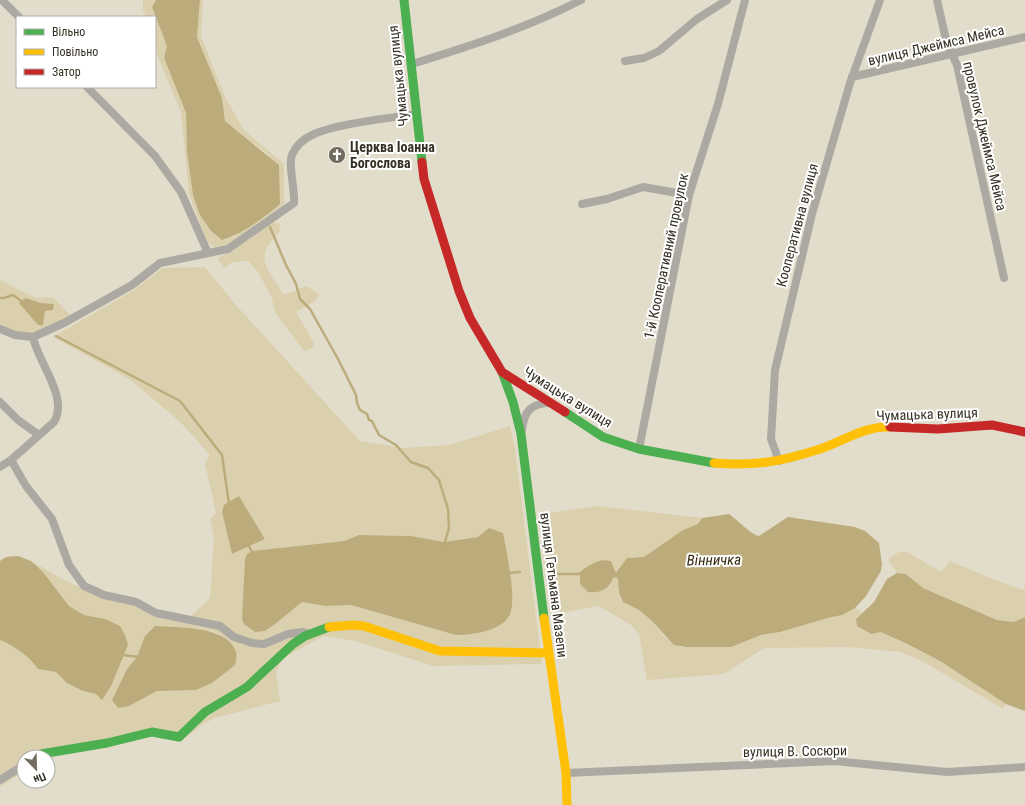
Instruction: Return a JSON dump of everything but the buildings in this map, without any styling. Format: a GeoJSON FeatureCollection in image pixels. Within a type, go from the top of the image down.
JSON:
{"type":"FeatureCollection","features":[{"type":"Feature","properties":{"kind":"street"},"geometry":{"type":"LineString","coordinates":[[2,0],[17,16]]}},
{"type":"Feature","properties":{"kind":"street","name":"Чумацька вулиця"},"geometry":{"type":"LineString","coordinates":[[404,0],[424,179],[459,291],[470,318],[502,372],[603,437],[639,449],[713,463],[747,465],[779,461],[822,448],[858,432],[886,427],[938,429],[992,425],[1025,432]]}},
{"type":"Feature","properties":{"kind":"street"},"geometry":{"type":"LineString","coordinates":[[412,64],[504,35],[550,16],[581,0]]}},
{"type":"Feature","properties":{"kind":"street"},"geometry":{"type":"LineString","coordinates":[[625,61],[644,58],[659,51],[697,19],[727,0]]}},
{"type":"Feature","properties":{"kind":"street","name":"1-й Кооперативний провулок"},"geometry":{"type":"LineString","coordinates":[[639,449],[689,194],[718,104],[745,0]]}},
{"type":"Feature","properties":{"kind":"street","name":"Кооперативна вулиця"},"geometry":{"type":"LineString","coordinates":[[779,461],[771,439],[775,370],[812,214],[852,77],[880,0]]}},
{"type":"Feature","properties":{"kind":"street","name":"провулок Джеймса Мейса"},"geometry":{"type":"LineString","coordinates":[[937,0],[947,44],[957,65],[1004,278]]}},
{"type":"Feature","properties":{"kind":"street","name":"вулиця Джеймса Мейса"},"geometry":{"type":"LineString","coordinates":[[852,77],[952,56],[1025,37]]}},
{"type":"Feature","properties":{"kind":"street"},"geometry":{"type":"LineString","coordinates":[[88,88],[155,156],[181,192],[208,253]]}},
{"type":"Feature","properties":{"kind":"street"},"geometry":{"type":"LineString","coordinates":[[0,329],[16,335],[33,337],[64,323],[132,286],[160,263],[228,249],[294,203],[295,191],[291,168],[291,156],[296,147],[304,140],[322,131],[416,114]]}},
{"type":"Feature","properties":{"kind":"street"},"geometry":{"type":"LineString","coordinates":[[582,204],[607,199],[644,187],[689,194]]}},
{"type":"Feature","properties":{"kind":"street"},"geometry":{"type":"LineString","coordinates":[[0,467],[11,460],[54,422],[58,415],[58,403],[54,387],[35,348],[33,337]]}},
{"type":"Feature","properties":{"kind":"street","name":"вулиця Гетьмана Мазепи"},"geometry":{"type":"LineString","coordinates":[[502,372],[513,402],[521,434],[548,653],[566,773],[568,805]]}},
{"type":"Feature","properties":{"kind":"street"},"geometry":{"type":"LineString","coordinates":[[0,402],[18,420],[39,435]]}},
{"type":"Feature","properties":{"kind":"street"},"geometry":{"type":"LineString","coordinates":[[521,434],[523,420],[530,409],[538,403],[552,403]]}},
{"type":"Feature","properties":{"kind":"street"},"geometry":{"type":"LineString","coordinates":[[11,460],[26,486],[52,519],[69,565],[84,586],[104,595],[136,602],[156,613],[220,626],[234,637],[252,643],[264,644],[296,633],[303,632],[310,634]]}},
{"type":"Feature","properties":{"kind":"street"},"geometry":{"type":"LineString","coordinates":[[56,752],[107,743],[152,732],[179,738],[204,713],[246,687],[288,646],[310,634],[331,626],[354,625],[377,630],[423,648],[440,651],[548,653]]}},
{"type":"Feature","properties":{"kind":"street","name":"вулиця В. Сосюри"},"geometry":{"type":"LineString","coordinates":[[566,773],[834,761],[947,772],[1025,766]]}},
{"type":"Feature","properties":{"kind":"street"},"geometry":{"type":"LineString","coordinates":[[0,780],[16,770]]}},
{"type":"Feature","properties":{"kind":"shaded area"},"geometry":{"type":"Polygon","coordinates":[[[143,0],[156,0],[152,7],[155,16],[146,16],[143,9],[143,0]]]}},
{"type":"Feature","properties":{"kind":"shaded area"},"geometry":{"type":"Polygon","coordinates":[[[200,0],[203,0],[201,36],[225,97],[244,130],[284,164],[284,205],[227,245],[215,248],[207,242],[189,194],[181,112],[158,57],[156,46],[156,17],[167,46],[164,59],[186,113],[187,152],[211,231],[222,240],[236,236],[270,156],[225,121],[222,98],[197,37],[200,0]]]}},
{"type":"Feature","properties":{"kind":"shaded area"},"geometry":{"type":"Polygon","coordinates":[[[272,223],[279,223],[280,231],[267,249],[265,256],[265,263],[272,277],[284,295],[306,286],[319,294],[315,301],[296,312],[314,343],[313,348],[304,351],[276,314],[271,296],[258,272],[248,261],[232,262],[224,268],[217,258],[229,253],[272,223]]]}},
{"type":"Feature","properties":{"kind":"shaded area"},"geometry":{"type":"Polygon","coordinates":[[[205,267],[235,304],[360,441],[402,448],[450,445],[510,426],[515,449],[542,664],[433,666],[356,641],[323,636],[282,659],[276,673],[280,701],[215,718],[203,724],[180,742],[153,736],[56,755],[56,749],[16,749],[16,776],[0,787],[0,640],[21,652],[38,669],[56,672],[67,683],[83,691],[96,694],[123,656],[128,645],[105,619],[84,615],[69,606],[43,572],[31,561],[70,583],[103,597],[135,604],[155,617],[184,623],[210,598],[214,537],[210,519],[216,513],[205,464],[210,455],[181,423],[131,380],[53,337],[134,290],[163,268],[205,267]],[[239,496],[222,512],[232,554],[265,539],[239,496]],[[359,535],[344,541],[252,551],[247,554],[242,619],[265,631],[302,602],[325,606],[351,605],[456,635],[500,625],[509,617],[478,537],[444,542],[411,536],[359,535]],[[212,631],[137,657],[127,669],[112,700],[118,708],[129,706],[157,691],[175,689],[232,646],[223,637],[212,631]]]}},
{"type":"Feature","properties":{"kind":"shaded area"},"geometry":{"type":"Polygon","coordinates":[[[0,280],[36,298],[53,297],[73,318],[33,337],[0,329],[0,280]]]}},
{"type":"Feature","properties":{"kind":"shaded area"},"geometry":{"type":"Polygon","coordinates":[[[598,506],[702,518],[698,524],[683,530],[644,557],[631,557],[618,590],[621,600],[639,610],[651,620],[665,637],[681,647],[731,647],[761,635],[780,632],[842,615],[855,608],[862,613],[856,619],[857,626],[870,634],[881,632],[940,661],[1006,704],[1003,709],[924,662],[901,652],[846,647],[764,648],[724,674],[647,680],[639,634],[631,625],[599,606],[550,615],[539,514],[598,506]]]}},
{"type":"Feature","properties":{"kind":"shaded area"},"geometry":{"type":"Polygon","coordinates":[[[899,552],[907,552],[941,572],[950,561],[995,580],[1024,590],[1025,584],[1025,617],[1014,622],[997,620],[923,588],[907,574],[897,573],[889,561],[891,557],[899,552]]]}},
{"type":"Feature","properties":{"kind":"water"},"geometry":{"type":"Polygon","coordinates":[[[156,0],[200,0],[197,37],[222,98],[225,121],[279,165],[280,204],[260,220],[222,240],[211,231],[200,215],[193,195],[187,152],[186,113],[164,58],[167,46],[152,7],[156,0]]]}},
{"type":"Feature","properties":{"kind":"water"},"geometry":{"type":"Polygon","coordinates":[[[26,298],[40,303],[54,304],[53,310],[45,311],[43,325],[38,325],[19,303],[26,298]]]}},
{"type":"Feature","properties":{"kind":"water"},"geometry":{"type":"Polygon","coordinates":[[[239,496],[265,539],[232,554],[222,512],[224,505],[239,496]]]}},
{"type":"Feature","properties":{"kind":"water"},"geometry":{"type":"Polygon","coordinates":[[[729,514],[748,530],[759,536],[788,517],[855,527],[865,531],[879,543],[882,565],[881,571],[866,596],[855,608],[842,615],[780,632],[761,635],[731,647],[687,647],[674,645],[651,620],[639,610],[623,602],[619,593],[618,579],[616,577],[613,578],[604,590],[597,592],[588,592],[580,584],[580,572],[598,561],[611,561],[616,573],[627,558],[644,557],[683,530],[698,524],[702,518],[729,514]]]}},
{"type":"Feature","properties":{"kind":"water"},"geometry":{"type":"Polygon","coordinates":[[[489,528],[503,533],[512,588],[512,600],[509,616],[505,621],[493,629],[478,633],[456,635],[351,605],[325,606],[302,602],[265,631],[255,632],[244,624],[242,619],[245,559],[247,554],[252,551],[344,541],[359,535],[411,536],[444,542],[478,537],[489,528]]]}},
{"type":"Feature","properties":{"kind":"water"},"geometry":{"type":"Polygon","coordinates":[[[18,556],[31,561],[43,572],[69,606],[84,615],[105,619],[120,626],[128,645],[111,686],[102,700],[96,694],[83,691],[67,683],[56,672],[38,669],[21,652],[0,640],[0,561],[6,557],[18,556]]]}},
{"type":"Feature","properties":{"kind":"water"},"geometry":{"type":"Polygon","coordinates":[[[897,573],[906,574],[923,588],[997,620],[1014,622],[1025,617],[1025,711],[1006,704],[940,661],[907,644],[881,632],[871,634],[857,626],[856,619],[874,602],[887,579],[897,573]]]}},
{"type":"Feature","properties":{"kind":"water"},"geometry":{"type":"Polygon","coordinates":[[[155,626],[201,630],[212,632],[223,637],[231,643],[236,652],[235,665],[212,683],[196,690],[157,691],[129,706],[118,708],[112,700],[127,669],[137,657],[145,636],[155,626]]]}},
{"type":"Feature","properties":{"kind":"waterway"},"geometry":{"type":"LineString","coordinates":[[270,227],[286,265],[296,284],[300,299],[310,309],[338,359],[356,395],[360,410],[367,414],[369,420],[372,421],[379,435],[396,445],[411,462],[428,468],[439,480],[448,509],[449,528],[444,545]]}},
{"type":"Feature","properties":{"kind":"waterway"},"geometry":{"type":"LineString","coordinates":[[0,298],[13,295],[24,303]]}},
{"type":"Feature","properties":{"kind":"waterway"},"geometry":{"type":"LineString","coordinates":[[56,336],[180,401],[222,455],[229,504]]}},
{"type":"Feature","properties":{"kind":"waterway"},"geometry":{"type":"LineString","coordinates":[[248,544],[253,554]]}},
{"type":"Feature","properties":{"kind":"waterway"},"geometry":{"type":"LineString","coordinates":[[508,573],[520,572]]}},
{"type":"Feature","properties":{"kind":"waterway","name":"Вінничка"},"geometry":{"type":"LineString","coordinates":[[556,574],[581,574]]}},
{"type":"Feature","properties":{"kind":"waterway"},"geometry":{"type":"LineString","coordinates":[[122,655],[140,657]]}},
{"type":"Feature","properties":{"kind":"traffic: fast"},"geometry":{"type":"LineString","coordinates":[[404,0],[422,162]]}},
{"type":"Feature","properties":{"kind":"traffic: fast"},"geometry":{"type":"LineString","coordinates":[[502,372],[513,402],[521,434],[544,618]]}},
{"type":"Feature","properties":{"kind":"traffic: fast"},"geometry":{"type":"LineString","coordinates":[[565,412],[603,437],[639,449],[714,463]]}},
{"type":"Feature","properties":{"kind":"traffic: fast"},"geometry":{"type":"LineString","coordinates":[[56,752],[107,743],[152,732],[179,737],[205,712],[247,687],[293,644],[305,636],[329,627]]}},
{"type":"Feature","properties":{"kind":"traffic: slow"},"geometry":{"type":"LineString","coordinates":[[714,463],[743,464],[780,460],[829,446],[863,431],[881,427],[890,427]]}},
{"type":"Feature","properties":{"kind":"traffic: slow"},"geometry":{"type":"LineString","coordinates":[[544,618],[566,773],[567,805]]}},
{"type":"Feature","properties":{"kind":"traffic: slow"},"geometry":{"type":"LineString","coordinates":[[329,627],[353,625],[364,626],[440,651],[548,653]]}},
{"type":"Feature","properties":{"kind":"traffic: jam"},"geometry":{"type":"LineString","coordinates":[[422,162],[424,179],[459,291],[470,318],[502,372],[565,412]]}},
{"type":"Feature","properties":{"kind":"traffic: jam"},"geometry":{"type":"LineString","coordinates":[[890,427],[938,429],[992,425],[1025,432]]}},
{"type":"Feature","properties":{"kind":"place","name":"Церква Іоанна Богослова"},"geometry":{"type":"Point","coordinates":[337,155]}}]}
